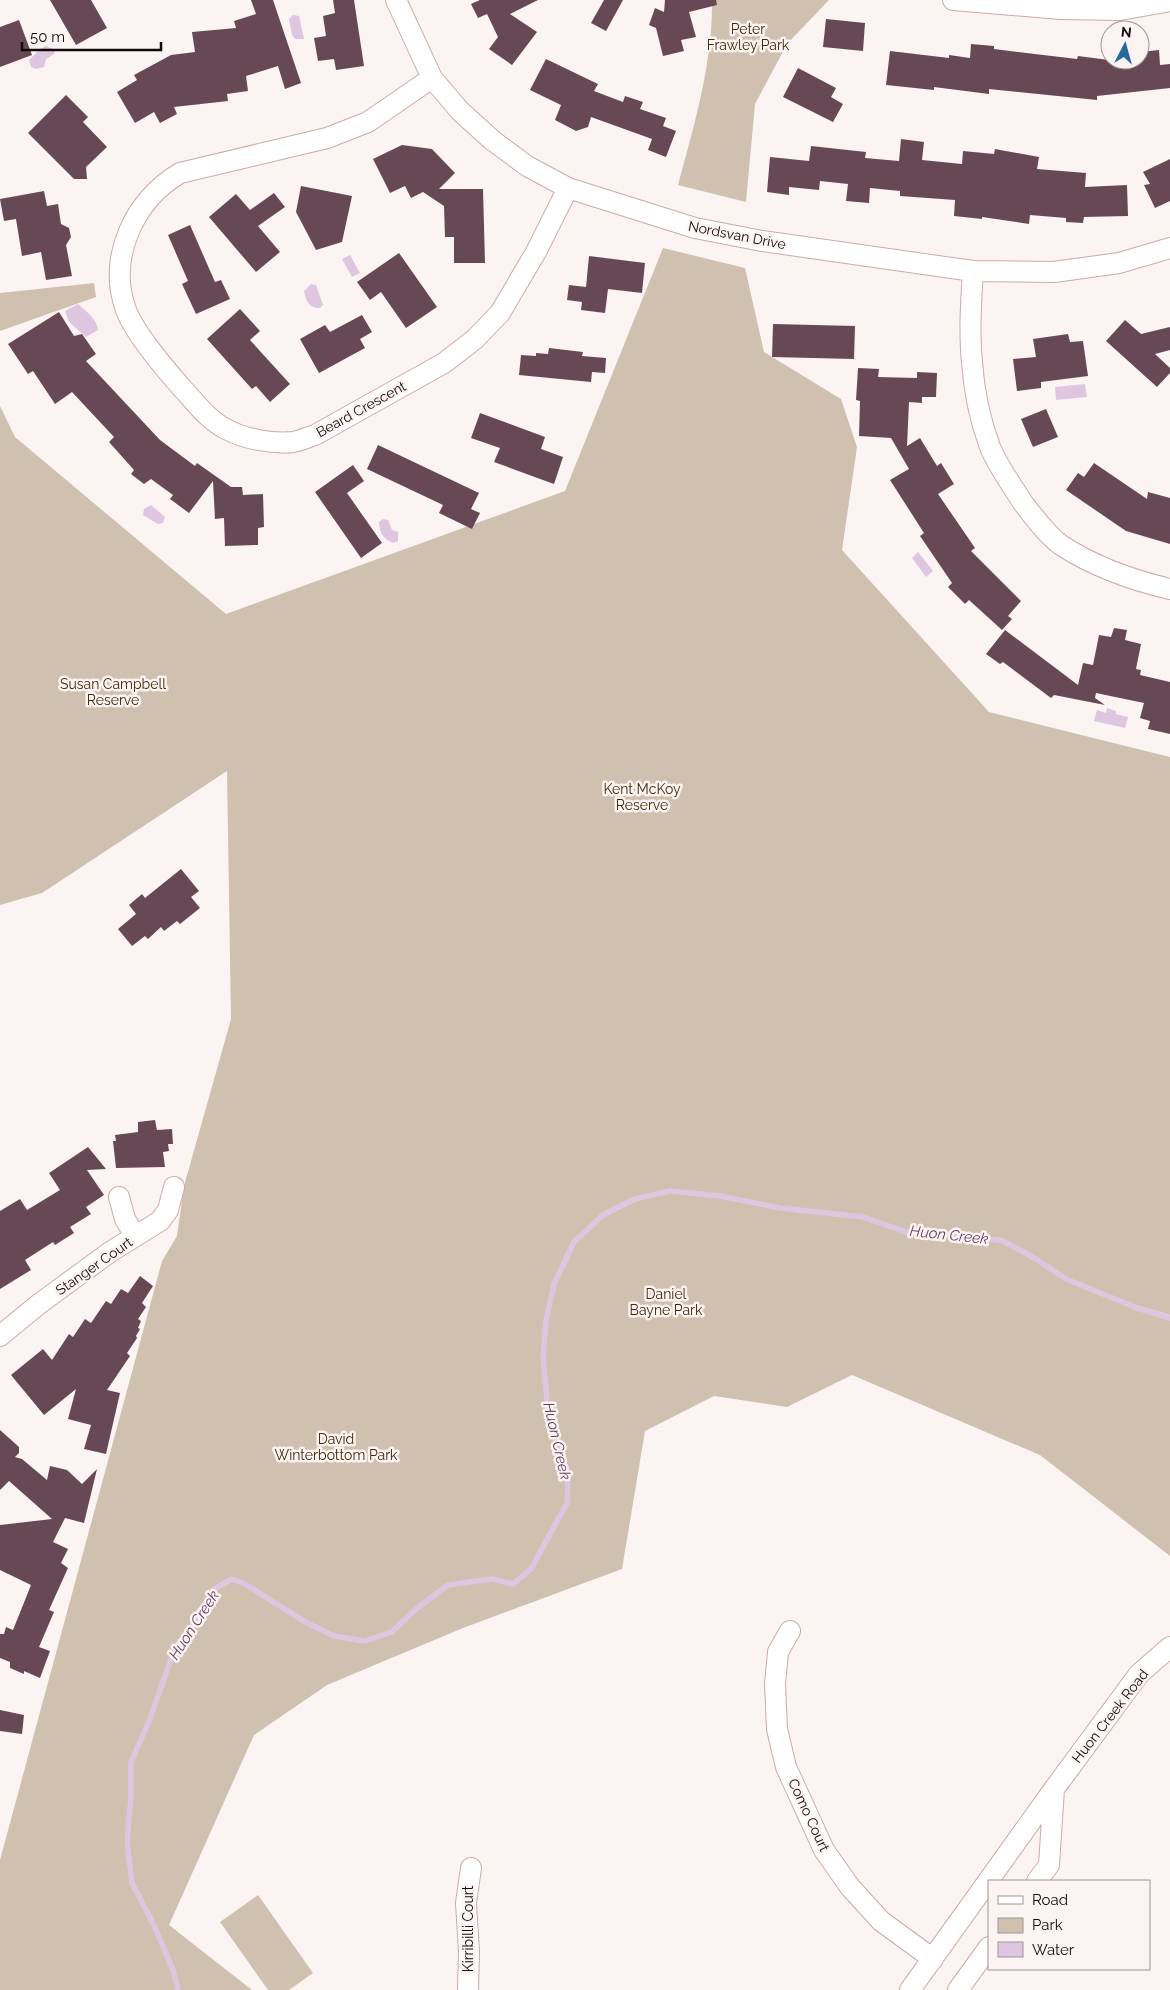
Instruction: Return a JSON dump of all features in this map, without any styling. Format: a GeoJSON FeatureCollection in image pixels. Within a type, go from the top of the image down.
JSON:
{"type":"FeatureCollection","features":[{"type":"Feature","properties":{"kind":"street","name":"Nordsvan Drive"},"geometry":{"type":"LineString","coordinates":[[396,0],[432,78],[460,111],[492,140],[527,166],[568,188],[694,228],[762,241],[973,271],[1054,272],[1119,263],[1170,248]]}},
{"type":"Feature","properties":{"kind":"street"},"geometry":{"type":"LineString","coordinates":[[953,0],[1071,10],[1120,10],[1170,1]]}},
{"type":"Feature","properties":{"kind":"street","name":"Beard Crescent"},"geometry":{"type":"LineString","coordinates":[[432,78],[368,122],[349,130],[327,138],[180,173],[168,180],[155,192],[134,218],[124,244],[120,270],[122,296],[127,312],[169,374],[210,418],[226,429],[247,437],[292,442],[315,435],[444,363],[475,339],[500,313],[536,252],[568,188]]}},
{"type":"Feature","properties":{"kind":"street"},"geometry":{"type":"LineString","coordinates":[[973,271],[970,319],[972,361],[978,405],[990,448],[1007,479],[1033,517],[1060,544],[1092,562],[1139,582],[1170,589]]}},
{"type":"Feature","properties":{"kind":"street","name":"Stanger Court"},"geometry":{"type":"LineString","coordinates":[[0,1336],[110,1252],[134,1236],[154,1226],[164,1217],[169,1207],[174,1187]]}},
{"type":"Feature","properties":{"kind":"street"},"geometry":{"type":"LineString","coordinates":[[119,1197],[125,1219],[134,1236]]}},
{"type":"Feature","properties":{"kind":"street","name":"Como Court"},"geometry":{"type":"LineString","coordinates":[[790,1631],[778,1652],[775,1684],[777,1729],[786,1767],[824,1850],[850,1887],[881,1921],[933,1960]]}},
{"type":"Feature","properties":{"kind":"street","name":"Huon Creek Road"},"geometry":{"type":"LineString","coordinates":[[990,1880],[1139,1674],[1170,1647]]}},
{"type":"Feature","properties":{"kind":"street"},"geometry":{"type":"LineString","coordinates":[[1038,1880],[1049,1865],[1054,1790]]}},
{"type":"Feature","properties":{"kind":"street","name":"Kirribilli Court"},"geometry":{"type":"LineString","coordinates":[[468,1990],[469,1952],[466,1903],[470,1868]]}},
{"type":"Feature","properties":{"kind":"street","name":"Huon Creek Road"},"geometry":{"type":"LineString","coordinates":[[910,1990],[988,1883]]}},
{"type":"Feature","properties":{"kind":"street"},"geometry":{"type":"LineString","coordinates":[[958,1990],[988,1949]]}},
{"type":"Feature","properties":{"kind":"green space","name":"Peter Frawley Park"},"geometry":{"type":"Polygon","coordinates":[[[712,0],[829,0],[787,44],[755,104],[746,202],[678,185],[706,70],[712,0]]]}},
{"type":"Feature","properties":{"kind":"green space"},"geometry":{"type":"Polygon","coordinates":[[[663,248],[745,268],[764,352],[841,399],[857,447],[842,550],[989,712],[1170,757],[1170,1315],[1139,1306],[1068,1279],[1052,1269],[1066,1279],[1137,1308],[1170,1318],[1170,1556],[1040,1455],[852,1375],[787,1407],[714,1396],[645,1431],[622,1569],[463,1628],[327,1685],[254,1735],[169,1925],[252,1990],[0,1990],[0,1860],[162,1261],[177,1236],[184,1186],[231,1019],[227,771],[42,893],[0,905],[0,406],[15,437],[226,614],[565,491],[663,248]],[[729,1197],[780,1208],[863,1217],[906,1232],[953,1234],[1003,1241],[1023,1251],[1002,1238],[906,1230],[864,1216],[778,1206],[729,1197]]]}},
{"type":"Feature","properties":{"kind":"green space"},"geometry":{"type":"Polygon","coordinates":[[[94,283],[96,297],[0,331],[0,293],[94,283]]]}},
{"type":"Feature","properties":{"kind":"green space"},"geometry":{"type":"Polygon","coordinates":[[[258,1895],[313,1973],[289,1990],[268,1990],[220,1922],[258,1895]]]}},
{"type":"Feature","properties":{"kind":"water"},"geometry":{"type":"Polygon","coordinates":[[[293,15],[299,16],[304,39],[295,39],[292,35],[289,19],[293,15]]]}},
{"type":"Feature","properties":{"kind":"water"},"geometry":{"type":"Polygon","coordinates":[[[46,46],[55,50],[54,54],[46,59],[44,67],[36,69],[31,67],[29,60],[46,46]]]}},
{"type":"Feature","properties":{"kind":"water"},"geometry":{"type":"Polygon","coordinates":[[[350,255],[360,273],[352,277],[342,259],[350,255]]]}},
{"type":"Feature","properties":{"kind":"water"},"geometry":{"type":"Polygon","coordinates":[[[311,284],[316,285],[323,305],[320,308],[313,307],[306,298],[304,291],[311,284]]]}},
{"type":"Feature","properties":{"kind":"water"},"geometry":{"type":"Polygon","coordinates":[[[78,304],[96,322],[98,330],[86,337],[69,322],[65,311],[78,304]]]}},
{"type":"Feature","properties":{"kind":"water"},"geometry":{"type":"Polygon","coordinates":[[[1085,384],[1087,397],[1056,400],[1055,387],[1085,384]]]}},
{"type":"Feature","properties":{"kind":"water"},"geometry":{"type":"Polygon","coordinates":[[[151,505],[165,517],[163,523],[158,524],[143,515],[144,509],[151,505]]]}},
{"type":"Feature","properties":{"kind":"water"},"geometry":{"type":"Polygon","coordinates":[[[383,519],[388,520],[392,530],[398,532],[398,541],[393,543],[382,535],[379,522],[383,519]]]}},
{"type":"Feature","properties":{"kind":"water"},"geometry":{"type":"Polygon","coordinates":[[[918,552],[933,571],[926,577],[912,558],[918,552]]]}},
{"type":"Feature","properties":{"kind":"water"},"geometry":{"type":"Polygon","coordinates":[[[1107,708],[1116,711],[1116,714],[1128,717],[1125,728],[1094,721],[1097,710],[1106,713],[1107,708]]]}},
{"type":"Feature","properties":{"kind":"building"},"geometry":{"type":"Polygon","coordinates":[[[50,0],[91,0],[107,28],[76,45],[50,0]]]}},
{"type":"Feature","properties":{"kind":"building"},"geometry":{"type":"Polygon","coordinates":[[[251,0],[273,0],[301,83],[285,89],[278,66],[246,76],[248,91],[227,94],[228,101],[174,107],[177,114],[160,123],[154,112],[135,123],[117,92],[137,80],[134,75],[171,55],[195,52],[192,32],[236,28],[234,21],[256,14],[251,0]]]}},
{"type":"Feature","properties":{"kind":"building"},"geometry":{"type":"Polygon","coordinates":[[[333,0],[354,0],[364,66],[336,70],[334,59],[318,61],[314,38],[326,36],[323,16],[335,13],[333,0]]]}},
{"type":"Feature","properties":{"kind":"building"},"geometry":{"type":"Polygon","coordinates":[[[480,0],[538,0],[510,14],[537,32],[512,65],[489,49],[498,37],[487,14],[478,18],[471,4],[480,0]]]}},
{"type":"Feature","properties":{"kind":"building"},"geometry":{"type":"Polygon","coordinates":[[[604,0],[623,0],[606,31],[591,23],[604,0]]]}},
{"type":"Feature","properties":{"kind":"building"},"geometry":{"type":"Polygon","coordinates":[[[665,0],[716,0],[717,5],[689,12],[696,37],[681,40],[684,51],[663,56],[656,28],[649,25],[655,8],[664,12],[665,0]]]}},
{"type":"Feature","properties":{"kind":"building"},"geometry":{"type":"Polygon","coordinates":[[[826,19],[865,23],[863,51],[823,47],[826,19]]]}},
{"type":"Feature","properties":{"kind":"building"},"geometry":{"type":"Polygon","coordinates":[[[19,20],[32,55],[0,67],[0,27],[19,20]]]}},
{"type":"Feature","properties":{"kind":"building"},"geometry":{"type":"Polygon","coordinates":[[[971,44],[994,46],[994,49],[1077,59],[1078,56],[1100,59],[1100,70],[1150,70],[1150,51],[1159,50],[1160,65],[1170,64],[1170,88],[1097,96],[1097,100],[989,89],[989,94],[934,87],[934,90],[886,85],[890,51],[949,58],[949,55],[970,58],[971,44]]]}},
{"type":"Feature","properties":{"kind":"building"},"geometry":{"type":"Polygon","coordinates":[[[546,59],[598,84],[594,91],[623,102],[625,96],[643,102],[640,109],[666,118],[663,126],[676,131],[666,157],[648,150],[652,139],[591,117],[588,127],[576,131],[555,120],[561,105],[530,90],[546,59]]]}},
{"type":"Feature","properties":{"kind":"building"},"geometry":{"type":"Polygon","coordinates":[[[798,68],[836,88],[831,97],[843,104],[833,122],[783,97],[798,68]]]}},
{"type":"Feature","properties":{"kind":"building"},"geometry":{"type":"Polygon","coordinates":[[[66,95],[88,117],[83,122],[107,147],[86,167],[87,179],[74,179],[28,133],[66,95]]]}},
{"type":"Feature","properties":{"kind":"building"},"geometry":{"type":"Polygon","coordinates":[[[901,139],[924,142],[922,160],[962,164],[963,151],[994,154],[995,149],[1039,157],[1037,169],[1086,173],[1085,187],[1127,185],[1128,216],[1084,217],[1083,223],[1066,222],[1066,218],[1030,215],[1029,224],[982,217],[982,219],[954,216],[955,200],[900,196],[900,191],[870,188],[869,203],[846,201],[848,184],[820,181],[819,190],[789,187],[789,195],[767,192],[770,157],[809,161],[811,146],[866,152],[865,158],[899,161],[901,139]]]}},
{"type":"Feature","properties":{"kind":"building"},"geometry":{"type":"Polygon","coordinates":[[[402,145],[432,149],[455,173],[439,189],[483,189],[485,263],[454,263],[454,237],[445,237],[444,206],[423,192],[411,198],[405,186],[390,193],[373,159],[402,145]]]}},
{"type":"Feature","properties":{"kind":"building"},"geometry":{"type":"Polygon","coordinates":[[[1170,159],[1170,201],[1155,208],[1144,185],[1150,184],[1143,172],[1170,159]]]}},
{"type":"Feature","properties":{"kind":"building"},"geometry":{"type":"Polygon","coordinates":[[[301,186],[352,196],[342,242],[316,250],[296,212],[301,186]]]}},
{"type":"Feature","properties":{"kind":"building"},"geometry":{"type":"Polygon","coordinates":[[[44,191],[47,206],[58,204],[61,224],[69,228],[71,237],[66,245],[72,276],[46,280],[41,252],[22,256],[16,219],[4,221],[0,199],[44,191]]]}},
{"type":"Feature","properties":{"kind":"building"},"geometry":{"type":"Polygon","coordinates":[[[274,193],[285,207],[258,226],[280,252],[256,272],[209,217],[236,194],[250,210],[274,193]]]}},
{"type":"Feature","properties":{"kind":"building"},"geometry":{"type":"Polygon","coordinates":[[[190,225],[215,282],[221,280],[230,299],[196,314],[182,284],[188,281],[168,235],[190,225]]]}},
{"type":"Feature","properties":{"kind":"building"},"geometry":{"type":"Polygon","coordinates":[[[399,253],[437,307],[406,328],[381,292],[370,300],[357,282],[399,253]]]}},
{"type":"Feature","properties":{"kind":"building"},"geometry":{"type":"Polygon","coordinates":[[[589,256],[645,263],[642,293],[608,289],[605,313],[581,310],[582,302],[567,300],[569,285],[586,287],[589,256]]]}},
{"type":"Feature","properties":{"kind":"building"},"geometry":{"type":"Polygon","coordinates":[[[240,309],[260,331],[250,340],[290,384],[270,402],[256,386],[252,389],[207,339],[240,309]]]}},
{"type":"Feature","properties":{"kind":"building"},"geometry":{"type":"Polygon","coordinates":[[[59,312],[74,336],[82,334],[96,354],[86,361],[160,440],[195,466],[197,463],[231,487],[242,487],[243,495],[263,494],[264,527],[258,528],[258,545],[225,546],[224,518],[215,519],[213,481],[189,513],[170,499],[173,495],[151,479],[144,484],[131,474],[134,470],[109,442],[114,437],[72,392],[55,404],[33,371],[28,374],[8,344],[59,312]]]}},
{"type":"Feature","properties":{"kind":"building"},"geometry":{"type":"Polygon","coordinates":[[[362,315],[372,332],[360,339],[365,348],[319,373],[300,339],[325,325],[330,332],[362,315]]]}},
{"type":"Feature","properties":{"kind":"building"},"geometry":{"type":"Polygon","coordinates":[[[1125,320],[1141,334],[1170,327],[1170,350],[1155,354],[1170,368],[1170,373],[1157,387],[1106,341],[1125,320]]]}},
{"type":"Feature","properties":{"kind":"building"},"geometry":{"type":"Polygon","coordinates":[[[773,324],[855,326],[854,359],[772,357],[773,324]]]}},
{"type":"Feature","properties":{"kind":"building"},"geometry":{"type":"Polygon","coordinates":[[[1068,334],[1070,342],[1083,341],[1088,376],[1041,382],[1041,388],[1017,391],[1013,359],[1036,357],[1033,339],[1068,334]]]}},
{"type":"Feature","properties":{"kind":"building"},"geometry":{"type":"Polygon","coordinates":[[[549,348],[583,352],[582,356],[606,358],[605,373],[592,372],[591,382],[519,375],[521,355],[536,356],[536,353],[548,354],[549,348]]]}},
{"type":"Feature","properties":{"kind":"building"},"geometry":{"type":"Polygon","coordinates":[[[858,368],[879,369],[878,377],[917,378],[917,372],[937,373],[936,397],[922,397],[922,403],[909,402],[907,446],[920,438],[937,466],[941,463],[954,484],[938,494],[975,548],[971,551],[1021,601],[1008,616],[1012,619],[1002,630],[969,600],[965,604],[948,587],[952,583],[920,536],[924,533],[890,480],[909,469],[891,438],[859,436],[860,401],[856,400],[858,368]]]}},
{"type":"Feature","properties":{"kind":"building"},"geometry":{"type":"Polygon","coordinates":[[[1046,409],[1058,437],[1033,447],[1021,419],[1046,409]]]}},
{"type":"Feature","properties":{"kind":"building"},"geometry":{"type":"Polygon","coordinates":[[[480,413],[545,437],[541,449],[563,457],[554,484],[494,462],[500,448],[471,438],[480,413]]]}},
{"type":"Feature","properties":{"kind":"building"},"geometry":{"type":"Polygon","coordinates":[[[378,445],[479,493],[471,509],[480,513],[472,529],[439,513],[443,505],[367,469],[378,445]]]}},
{"type":"Feature","properties":{"kind":"building"},"geometry":{"type":"Polygon","coordinates":[[[1094,463],[1147,499],[1148,492],[1170,498],[1170,544],[1126,531],[1066,490],[1078,473],[1084,477],[1094,463]]]}},
{"type":"Feature","properties":{"kind":"building"},"geometry":{"type":"Polygon","coordinates":[[[353,465],[364,481],[347,493],[382,543],[361,558],[315,492],[353,465]]]}},
{"type":"Feature","properties":{"kind":"building"},"geometry":{"type":"Polygon","coordinates":[[[1114,628],[1127,630],[1125,640],[1141,644],[1136,669],[1141,670],[1140,675],[1170,682],[1170,734],[1148,729],[1150,721],[1140,718],[1144,703],[1096,693],[1095,698],[1105,705],[1054,695],[1051,698],[1003,662],[1000,664],[986,654],[1005,630],[1078,685],[1083,663],[1093,665],[1099,635],[1111,637],[1114,628]]]}},
{"type":"Feature","properties":{"kind":"building"},"geometry":{"type":"Polygon","coordinates":[[[181,869],[199,891],[191,897],[200,908],[180,924],[177,921],[164,931],[161,927],[148,939],[145,936],[132,946],[118,929],[136,914],[129,905],[142,894],[145,898],[181,869]]]}},
{"type":"Feature","properties":{"kind":"building"},"geometry":{"type":"Polygon","coordinates":[[[155,1120],[157,1130],[172,1129],[173,1144],[168,1144],[169,1151],[163,1152],[165,1167],[116,1168],[113,1141],[116,1141],[115,1135],[138,1132],[138,1122],[155,1120]]]}},
{"type":"Feature","properties":{"kind":"building"},"geometry":{"type":"Polygon","coordinates":[[[88,1147],[106,1169],[87,1170],[104,1195],[86,1207],[91,1214],[70,1227],[74,1233],[55,1245],[53,1242],[25,1260],[31,1270],[0,1289],[0,1211],[20,1199],[27,1210],[60,1190],[49,1173],[88,1147]]]}},
{"type":"Feature","properties":{"kind":"building"},"geometry":{"type":"Polygon","coordinates":[[[140,1276],[153,1286],[142,1303],[146,1307],[138,1319],[141,1321],[138,1328],[140,1329],[136,1336],[137,1338],[127,1353],[130,1356],[107,1390],[120,1393],[106,1454],[84,1449],[91,1425],[68,1419],[76,1389],[44,1415],[11,1375],[43,1349],[52,1360],[69,1334],[73,1337],[85,1319],[91,1323],[106,1301],[111,1304],[121,1289],[128,1293],[140,1276]]]}},
{"type":"Feature","properties":{"kind":"building"},"geometry":{"type":"Polygon","coordinates":[[[0,1430],[19,1447],[19,1453],[15,1457],[22,1459],[47,1480],[50,1466],[67,1470],[82,1484],[97,1469],[84,1523],[65,1518],[53,1542],[68,1549],[61,1563],[68,1568],[49,1610],[54,1612],[39,1647],[50,1651],[40,1678],[24,1671],[24,1674],[10,1668],[10,1662],[0,1658],[0,1634],[4,1634],[6,1627],[13,1630],[31,1585],[0,1570],[0,1525],[52,1519],[9,1481],[0,1490],[0,1430]]]}},
{"type":"Feature","properties":{"kind":"building"},"geometry":{"type":"Polygon","coordinates":[[[0,1710],[24,1715],[22,1734],[0,1731],[0,1710]]]}},
{"type":"Feature","properties":{"kind":"waterway","name":"Huon Creek"},"geometry":{"type":"LineString","coordinates":[[178,1990],[173,1970],[154,1925],[132,1883],[127,1841],[131,1798],[131,1762],[149,1721],[171,1659],[214,1589],[232,1579],[245,1584],[307,1623],[334,1636],[364,1641],[392,1632],[416,1609],[448,1585],[492,1579],[513,1584],[531,1569],[567,1503],[568,1478],[562,1450],[548,1411],[543,1357],[546,1321],[554,1284],[574,1242],[603,1215],[635,1199],[670,1191],[720,1196],[780,1208],[863,1217],[906,1232],[953,1234],[1003,1241],[1036,1259],[1066,1279],[1137,1308],[1170,1318]]}},
{"type":"Feature","properties":{"kind":"park label","name":"Susan Campbell Reserve"},"geometry":{"type":"Point","coordinates":[113,692]}},
{"type":"Feature","properties":{"kind":"park label","name":"Kent McKoy Reserve"},"geometry":{"type":"Point","coordinates":[642,798]}},
{"type":"Feature","properties":{"kind":"park label","name":"Daniel Bayne Park"},"geometry":{"type":"Point","coordinates":[666,1302]}},
{"type":"Feature","properties":{"kind":"park label","name":"David Winterbottom Park"},"geometry":{"type":"Point","coordinates":[336,1448]}}]}
